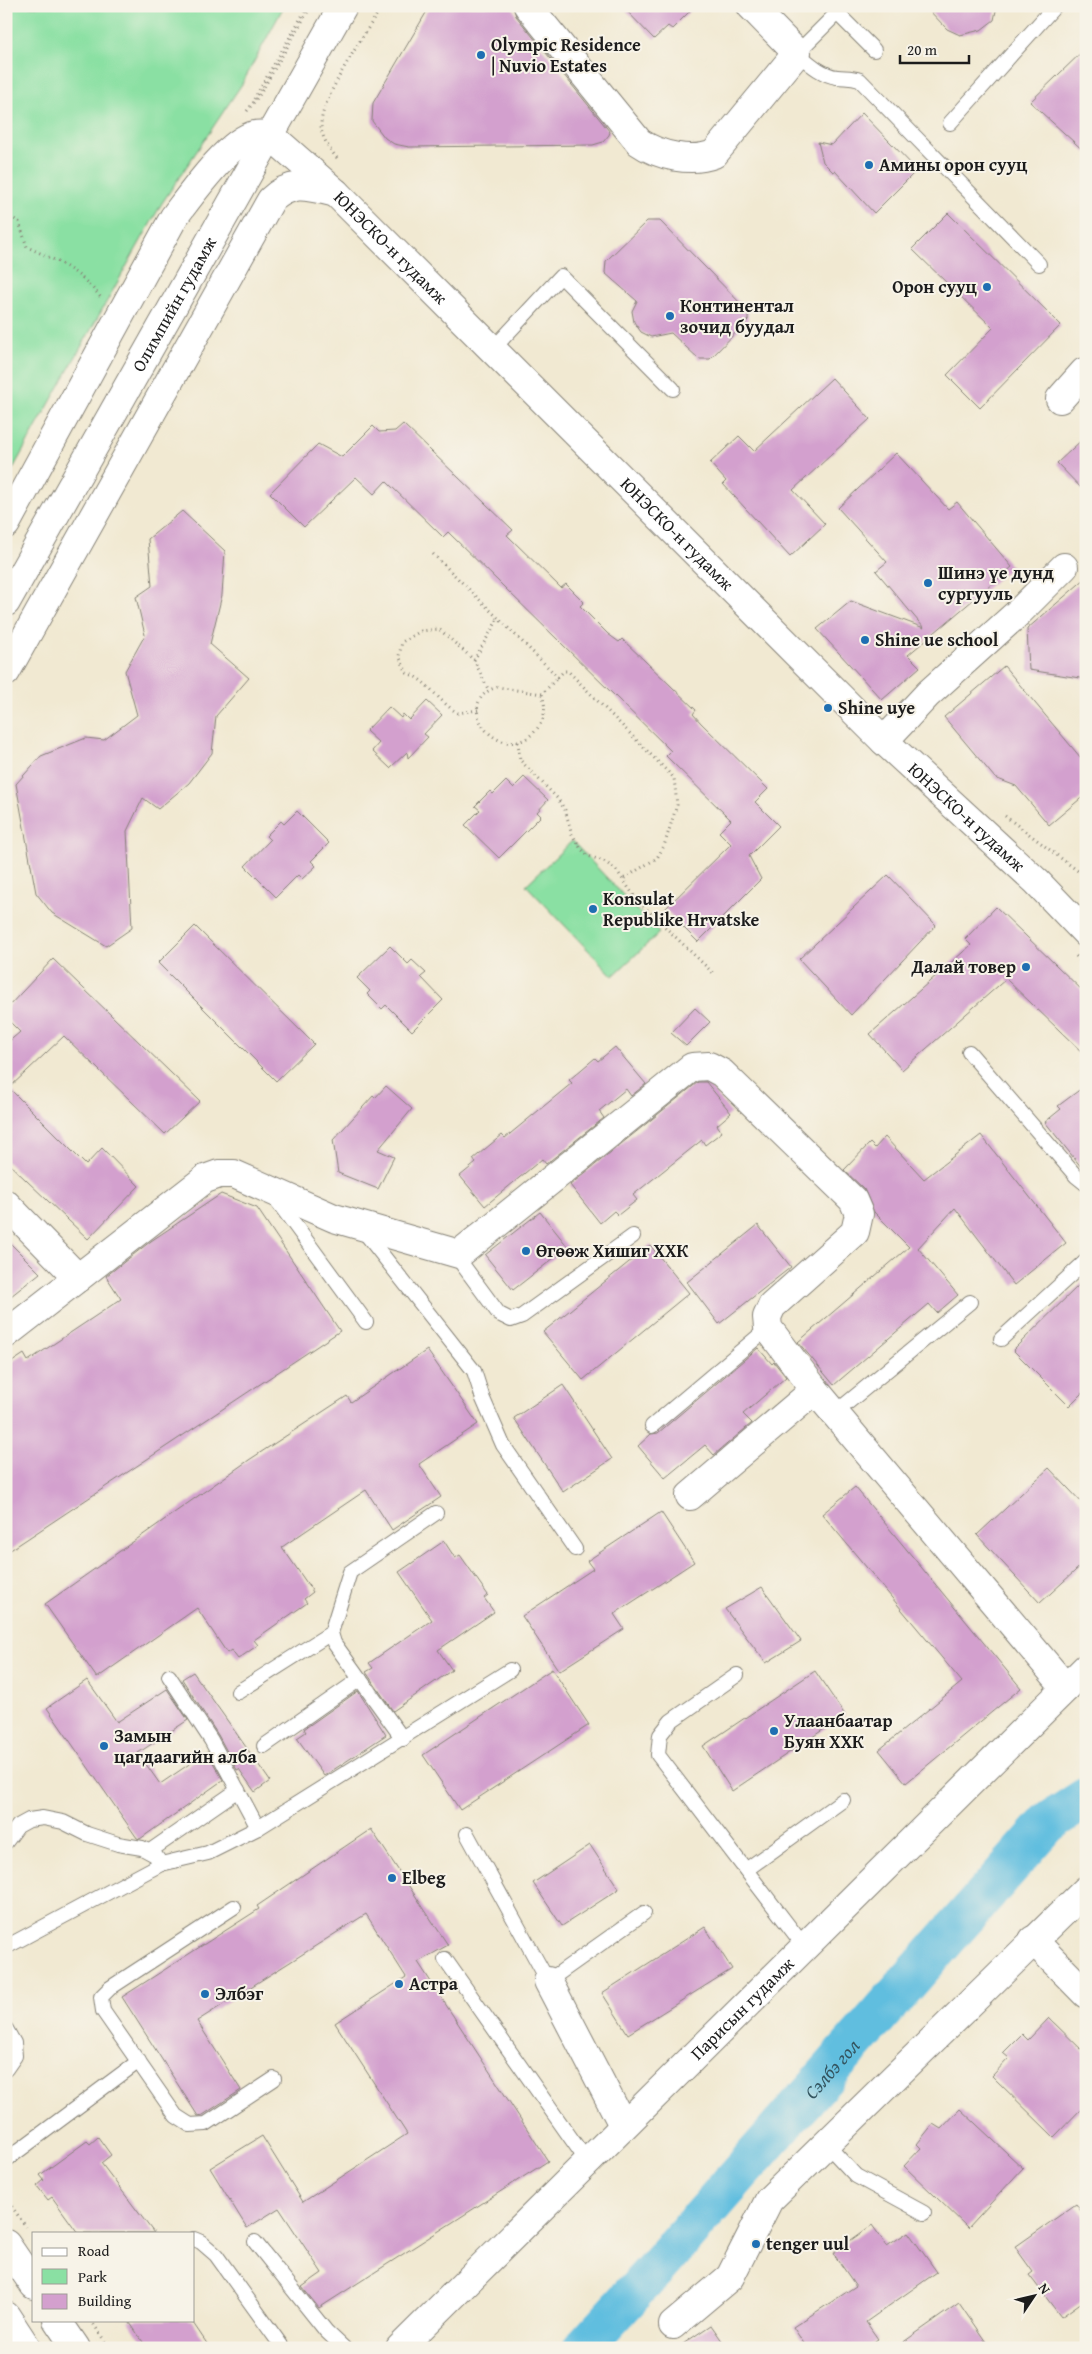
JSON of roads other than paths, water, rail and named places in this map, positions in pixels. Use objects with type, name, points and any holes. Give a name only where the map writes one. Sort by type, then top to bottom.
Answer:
[{"type":"street","name":"Олимпийн гудамж","points":[[6,602],[343,6]]},
{"type":"street","points":[[528,6],[639,142],[648,148],[685,158],[701,159],[714,154],[797,53],[751,6]]},
{"type":"street","points":[[6,524],[174,217],[204,177],[240,142],[254,135],[270,135]]},
{"type":"street","name":"ЮНЭСКО-н гудамж","points":[[270,135],[336,193],[884,741],[1037,882],[1079,943]]},
{"type":"street","points":[[6,672],[271,200],[282,189],[293,186],[303,186],[336,193]]},
{"type":"street","points":[[1060,399],[1084,372],[1086,374]]},
{"type":"street","points":[[884,741],[928,694],[1019,612],[1064,568]]},
{"type":"street","points":[[6,1334],[205,1179],[219,1174],[234,1174],[334,1218],[459,1254],[692,1067],[709,1066],[722,1073],[853,1200],[859,1214],[855,1232],[772,1306],[767,1316],[768,1328],[815,1390],[1066,1688]]},
{"type":"street","points":[[6,1204],[78,1278]]},
{"type":"street","points":[[690,1496],[815,1390]]},
{"type":"street","name":"Парисын гудамж","points":[[400,2348],[1086,1668]]},
{"type":"street","points":[[673,2326],[730,2277],[769,2200],[1086,1890]]},
{"type":"street","points":[[1034,1940],[1086,1994]]},
{"type":"street","points":[[548,1981],[623,2125]]},
{"type":"street","points":[[17,2237],[32,2279]]},
{"type":"street","points":[[6,2316],[28,2348]]},
{"type":"street","points":[[59,2322],[76,2348]]},
{"type":"lane","points":[[950,123],[1055,6]]},
{"type":"lane","points":[[874,50],[837,13],[797,53],[815,68],[836,77],[849,76],[860,80],[1039,264]]},
{"type":"lane","points":[[493,349],[561,276],[673,389]]},
{"type":"lane","points":[[969,1052],[1076,1176],[1086,1184]]},
{"type":"lane","points":[[271,1191],[366,1322]]},
{"type":"lane","points":[[360,1226],[474,1371],[503,1445],[575,1549]]},
{"type":"lane","points":[[454,1253],[500,1314],[511,1320],[522,1316],[633,1236]]},
{"type":"lane","points":[[1001,1339],[1086,1261]]},
{"type":"lane","points":[[835,1414],[970,1302]]},
{"type":"lane","points":[[652,1426],[768,1328]]},
{"type":"lane","points":[[403,1739],[334,1643],[331,1633],[350,1572],[436,1513]]},
{"type":"lane","points":[[238,1692],[331,1633]]},
{"type":"lane","points":[[6,1946],[161,1864],[185,1860],[208,1853],[258,1828],[403,1739],[510,1670]]},
{"type":"lane","points":[[737,1675],[671,1721],[660,1735],[658,1755],[804,1946]]},
{"type":"lane","points":[[169,1676],[211,1740],[258,1828]]},
{"type":"lane","points":[[264,1746],[360,1679]]},
{"type":"lane","points":[[150,1851],[238,1790]]},
{"type":"lane","points":[[746,1870],[843,1800]]},
{"type":"lane","points":[[6,1842],[18,1826],[30,1820],[43,1818],[63,1822],[87,1834],[118,1844],[150,1851],[161,1864]]},
{"type":"lane","points":[[467,1834],[548,1981],[644,1913]]},
{"type":"lane","points":[[234,1908],[110,1988],[101,1997],[103,2011],[176,2116],[185,2123],[195,2126],[206,2124],[274,2079]]},
{"type":"lane","points":[[445,1959],[587,2161]]},
{"type":"lane","points":[[6,2029],[14,2043],[15,2056],[6,2069]]},
{"type":"lane","points":[[6,2160],[138,2062]]},
{"type":"lane","points":[[826,2144],[856,2176],[924,2213]]},
{"type":"lane","points":[[195,2239],[201,2242],[216,2255],[283,2348]]},
{"type":"lane","points":[[255,2242],[326,2332],[344,2348]]},
{"type":"waterway","name":"Сэлбэ гол","points":[[583,2348],[658,2266],[1048,1823],[1086,1798]]},
{"type":"place","name":"Olympic Residence | Nuvio Estates","points":[[481,55]]},
{"type":"place","name":"Амины орон сууц","points":[[869,165]]},
{"type":"place","name":"Орон сууц","points":[[987,287]]},
{"type":"place","name":"Континентал зочид буудал","points":[[670,316]]},
{"type":"place","name":"Шинэ үе дунд сургууль","points":[[928,583]]},
{"type":"place","name":"Shine ue school","points":[[865,640]]},
{"type":"place","name":"Shine uye","points":[[828,708]]},
{"type":"place","name":"Konsulat Republike Hrvatske","points":[[593,909]]},
{"type":"place","name":"Далай товер","points":[[1026,967]]},
{"type":"place","name":"Өгөөж Хишиг ХХК","points":[[526,1251]]},
{"type":"place","name":"Улаанбаатар Буян ХХК","points":[[774,1731]]},
{"type":"place","name":"Замын цагдаагийн алба","points":[[104,1746]]},
{"type":"place","name":"Elbeg","points":[[392,1878]]},
{"type":"place","name":"Астра","points":[[399,1984]]},
{"type":"place","name":"Элбэг","points":[[205,1994]]},
{"type":"place","name":"tenger uul","points":[[756,2244]]}]
